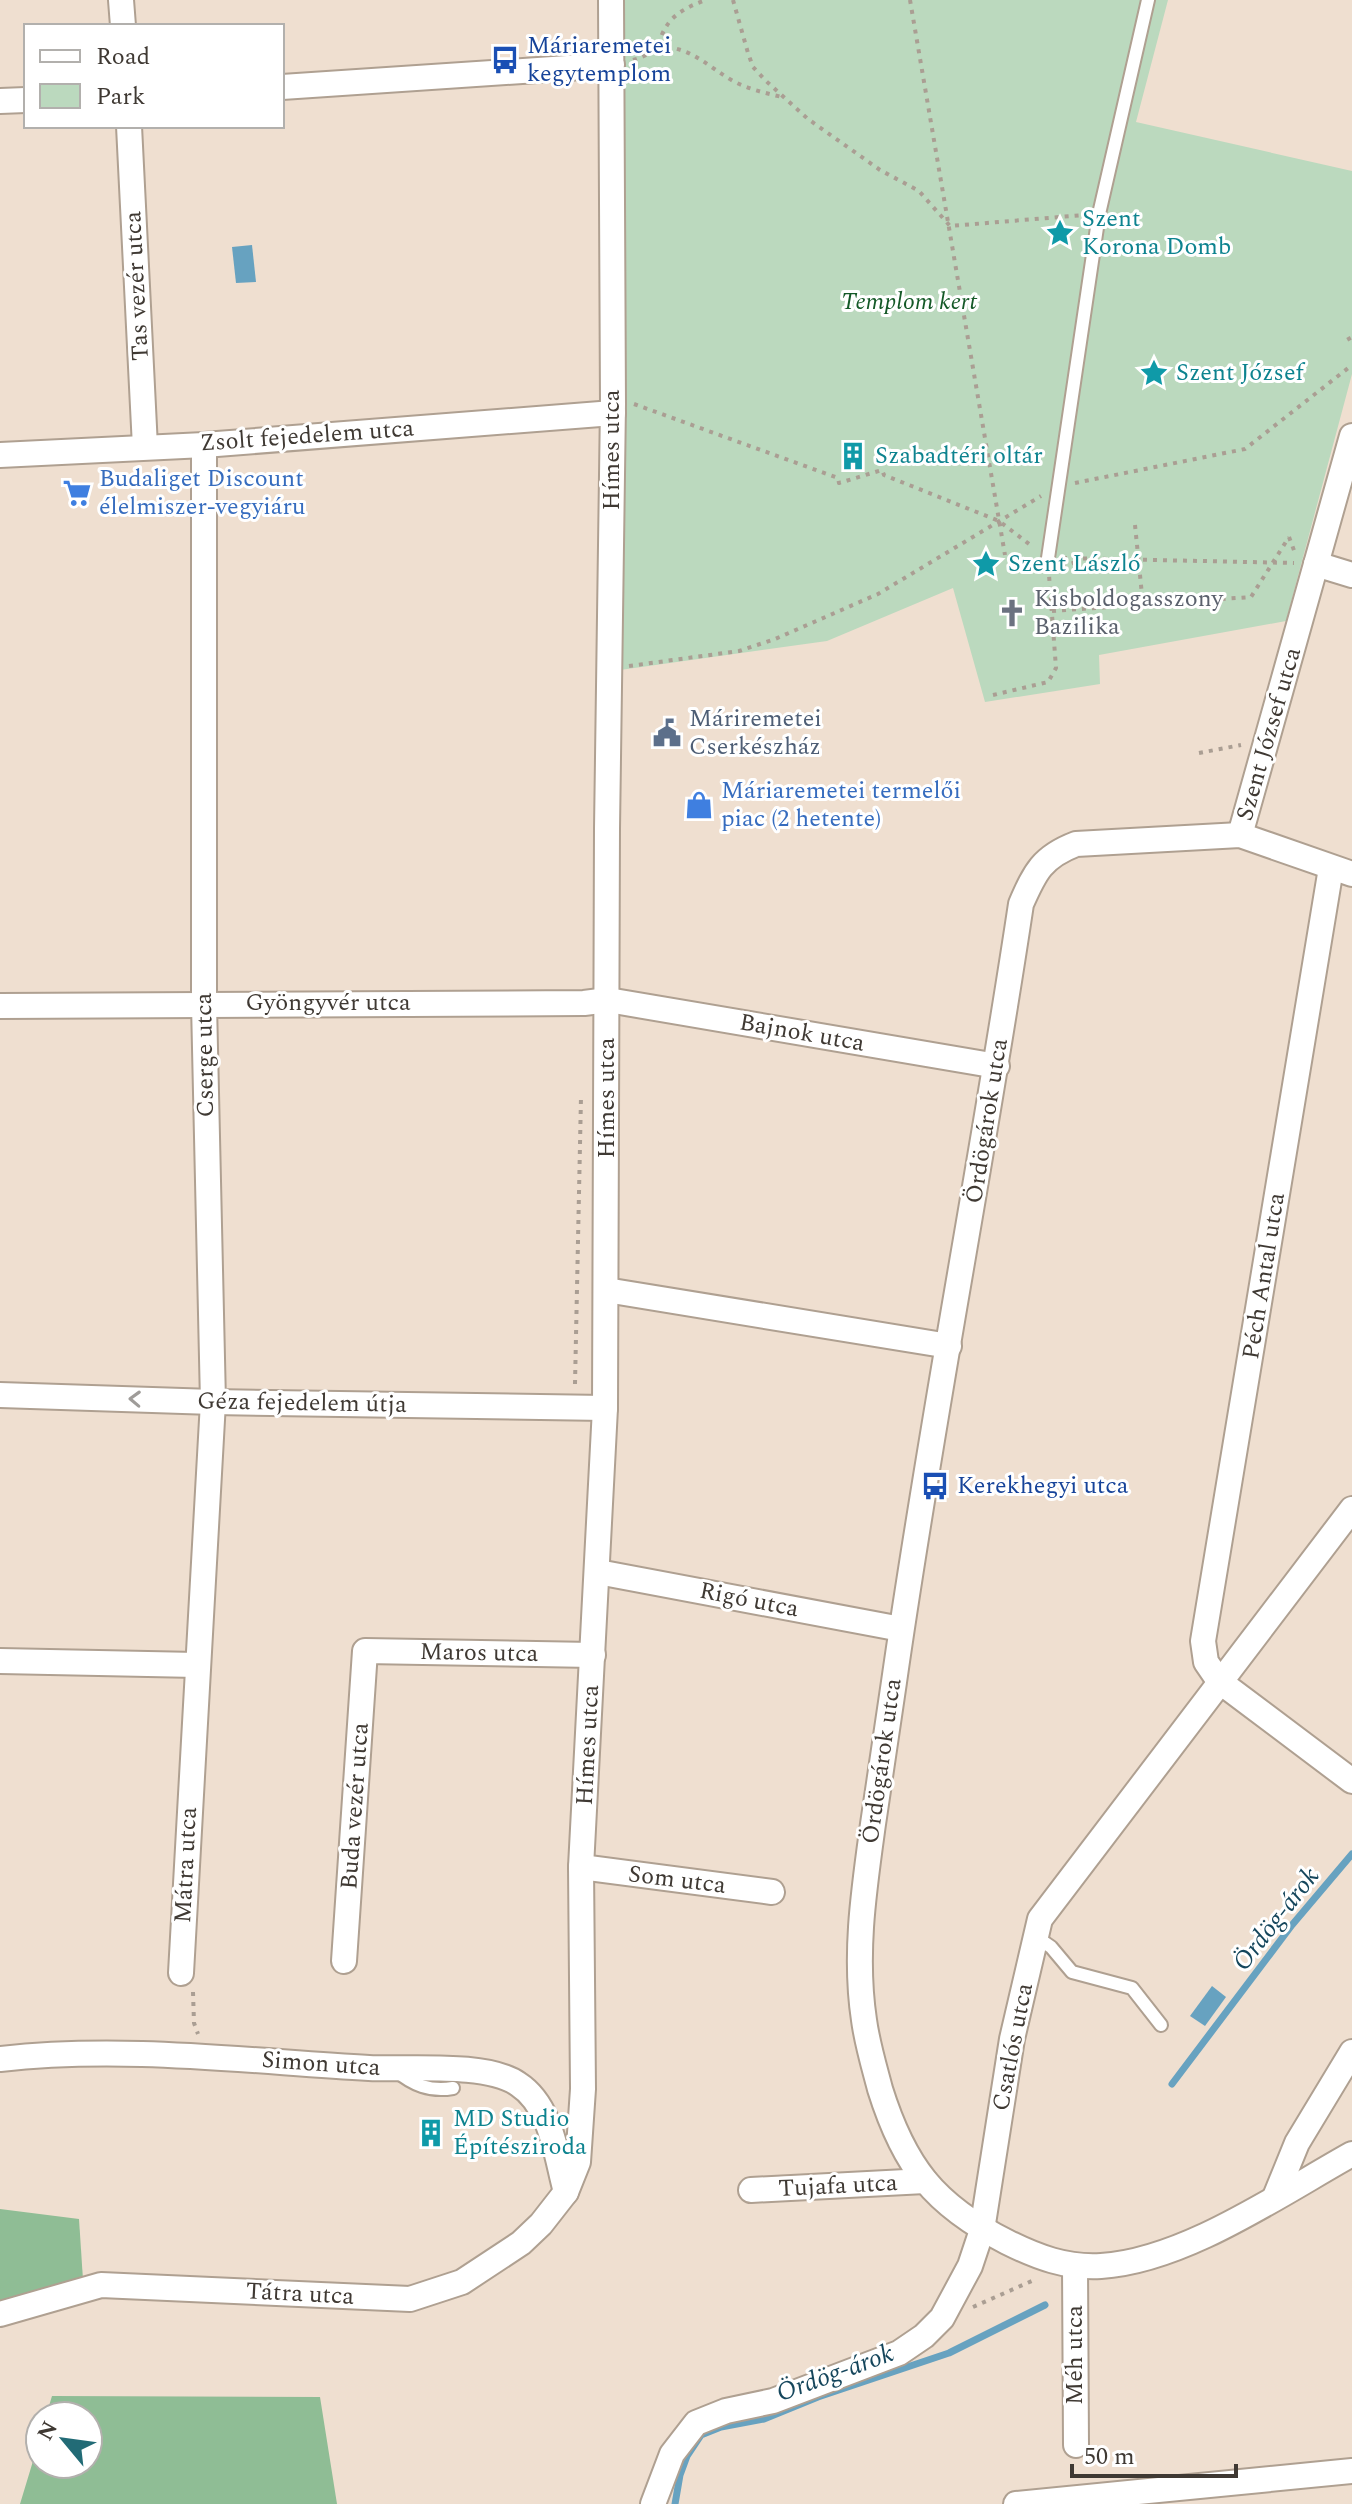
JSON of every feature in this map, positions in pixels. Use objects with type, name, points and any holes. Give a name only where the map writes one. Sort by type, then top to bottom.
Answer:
[{"type":"street","points":[[121,0],[123,24]]},
{"type":"street","name":"Hímes utca","points":[[566,2192],[578,2162],[583,2089],[581,1867],[605,1408],[610,669],[624,409],[611,0]]},
{"type":"street","points":[[284,87],[612,65]]},
{"type":"street","points":[[0,101],[24,100]]},
{"type":"street","name":"Tas vezér utca","points":[[129,128],[145,447]]},
{"type":"street","name":"Zsolt fejedelem utca","points":[[0,455],[204,445],[624,409]]},
{"type":"street","name":"Szent József utca","points":[[1042,863],[1058,851],[1076,844],[1240,835],[1352,436]]},
{"type":"street","name":"Cserge utca","points":[[197,1665],[213,1402],[204,1004],[204,445]]},
{"type":"street","points":[[1316,564],[1352,575]]},
{"type":"street","points":[[1240,835],[1342,871]]},
{"type":"street","name":"Ördögárok utca","points":[[1042,863],[1021,904],[997,1066],[901,1629],[862,1904],[860,1977],[868,2045],[889,2115],[907,2157],[925,2181],[951,2208],[982,2230],[1055,2263],[1075,2266],[1124,2263],[1171,2249],[1219,2229],[1352,2154]]},
{"type":"street","name":"Péch Antal utca","points":[[1219,1681],[1206,1662],[1203,1641],[1342,871]]},
{"type":"street","name":"Gyöngyvér utca","points":[[0,1006],[584,1003],[608,1000]]},
{"type":"street","name":"Bajnok utca","points":[[608,1000],[997,1066]]},
{"type":"street","points":[[606,1290],[949,1346]]},
{"type":"street","name":"Géza fejedelem útja","points":[[0,1395],[213,1402],[605,1408]]},
{"type":"street","name":"Csatlós utca","points":[[653,2504],[672,2454],[696,2423],[726,2411],[773,2401],[899,2353],[924,2336],[942,2318],[970,2266],[982,2230],[1012,2039],[1040,1919],[1352,1509]]},
{"type":"street","name":"Rigó utca","points":[[598,1572],[901,1629]]},
{"type":"street","name":"Maros utca","points":[[365,1651],[593,1655]]},
{"type":"street","name":"Buda vezér utca","points":[[344,1961],[365,1651]]},
{"type":"street","points":[[0,1661],[197,1665]]},
{"type":"street","name":"Mátra utca","points":[[181,1973],[197,1665]]},
{"type":"street","points":[[1219,1681],[1352,1781]]},
{"type":"street","name":"Som utca","points":[[581,1867],[772,1892]]},
{"type":"street","points":[[1275,2197],[1297,2143],[1352,2052]]},
{"type":"street","name":"Simon utca","points":[[0,2059],[36,2055],[207,2055],[464,2070],[496,2075],[518,2083],[536,2100],[547,2122],[566,2192]]},
{"type":"street","name":"Tujafa utca","points":[[751,2190],[925,2181]]},
{"type":"street","name":"Tátra utca","points":[[0,2314],[101,2285],[410,2299],[462,2282],[494,2263],[541,2224],[566,2192]]},
{"type":"street","name":"Méh utca","points":[[1075,2266],[1076,2445]]},
{"type":"street","points":[[1016,2504],[1352,2471]]},
{"type":"lane","points":[[1048,558],[1056,487],[1099,214],[1148,0]]},
{"type":"lane","points":[[1035,1936],[1051,1947],[1072,1972],[1132,1988],[1161,2025]]},
{"type":"lane","points":[[392,2068],[406,2080],[435,2091],[453,2088]]},
{"type":"path","points":[[657,47],[671,20],[691,5],[706,0]]},
{"type":"path","points":[[733,0],[753,67],[808,119],[880,170],[919,191],[950,226]]},
{"type":"path","points":[[910,0],[1005,555]]},
{"type":"path","points":[[612,65],[639,58],[657,47],[671,46],[686,51],[754,90],[784,97]]},
{"type":"path","points":[[950,226],[1099,214]]},
{"type":"path","points":[[1348,337],[1352,344]]},
{"type":"path","points":[[610,669],[739,651],[775,639],[912,576],[1056,487],[1245,449],[1352,365]]},
{"type":"path","points":[[624,409],[838,478],[839,483],[882,470],[884,475],[999,521],[1048,558],[1316,564]]},
{"type":"path","points":[[1135,525],[1143,605]]},
{"type":"path","points":[[1052,611],[1251,597],[1289,537]]},
{"type":"path","points":[[993,695],[1048,682],[1056,668],[1048,558]]},
{"type":"path","points":[[1199,753],[1267,742]]},
{"type":"path","points":[[575,1407],[575,1282],[581,1096]]},
{"type":"path","points":[[181,1973],[192,1977],[194,2023],[207,2055]]},
{"type":"path","points":[[942,2318],[962,2313],[1036,2279]]},
{"type":"green space","name":"Templom kert","points":[[621,0],[1168,0],[1136,122],[1352,171],[1352,374],[1286,621],[1099,655],[1100,684],[985,702],[953,588],[827,641],[620,670]]},
{"type":"green space","points":[[0,2209],[79,2219],[83,2280],[0,2312]]},
{"type":"green space","points":[[52,2396],[320,2397],[337,2504],[20,2504],[27,2480],[104,2480],[104,2400],[51,2400]]},
{"type":"water","points":[[252,245],[256,282],[236,283],[232,247]]},
{"type":"water","points":[[1212,1986],[1226,1997],[1205,2026],[1190,2016]]},
{"type":"waterway","name":"Ördög-árok","points":[[1172,2084],[1292,1925],[1352,1854]]},
{"type":"waterway","name":"Ördög-árok","points":[[675,2504],[687,2456],[701,2435],[721,2427],[764,2419],[818,2397],[949,2353],[1045,2305]]},
{"type":"place","name":"Máriaremetei kegytemplom","points":[[505,60]]},
{"type":"place","name":"Szent Korona Domb","points":[[1060,233]]},
{"type":"place","name":"Szent József","points":[[1154,373]]},
{"type":"place","name":"Szabadtéri oltár","points":[[853,456]]},
{"type":"place","name":"Budaliget Discount élelmiszer-vegyiáru","points":[[77,493]]},
{"type":"place","name":"Szent László","points":[[986,564]]},
{"type":"place","name":"Kisboldogasszony Bazilika","points":[[1012,613]]},
{"type":"place","name":"Máriremetei Cserkészház","points":[[667,733]]},
{"type":"place","name":"Máriaremetei termelői piac (2 hetente)","points":[[699,805]]},
{"type":"place","name":"Kerekhegyi utca","points":[[935,1486]]},
{"type":"place","name":"MD Studio Építésziroda","points":[[431,2133]]}]
